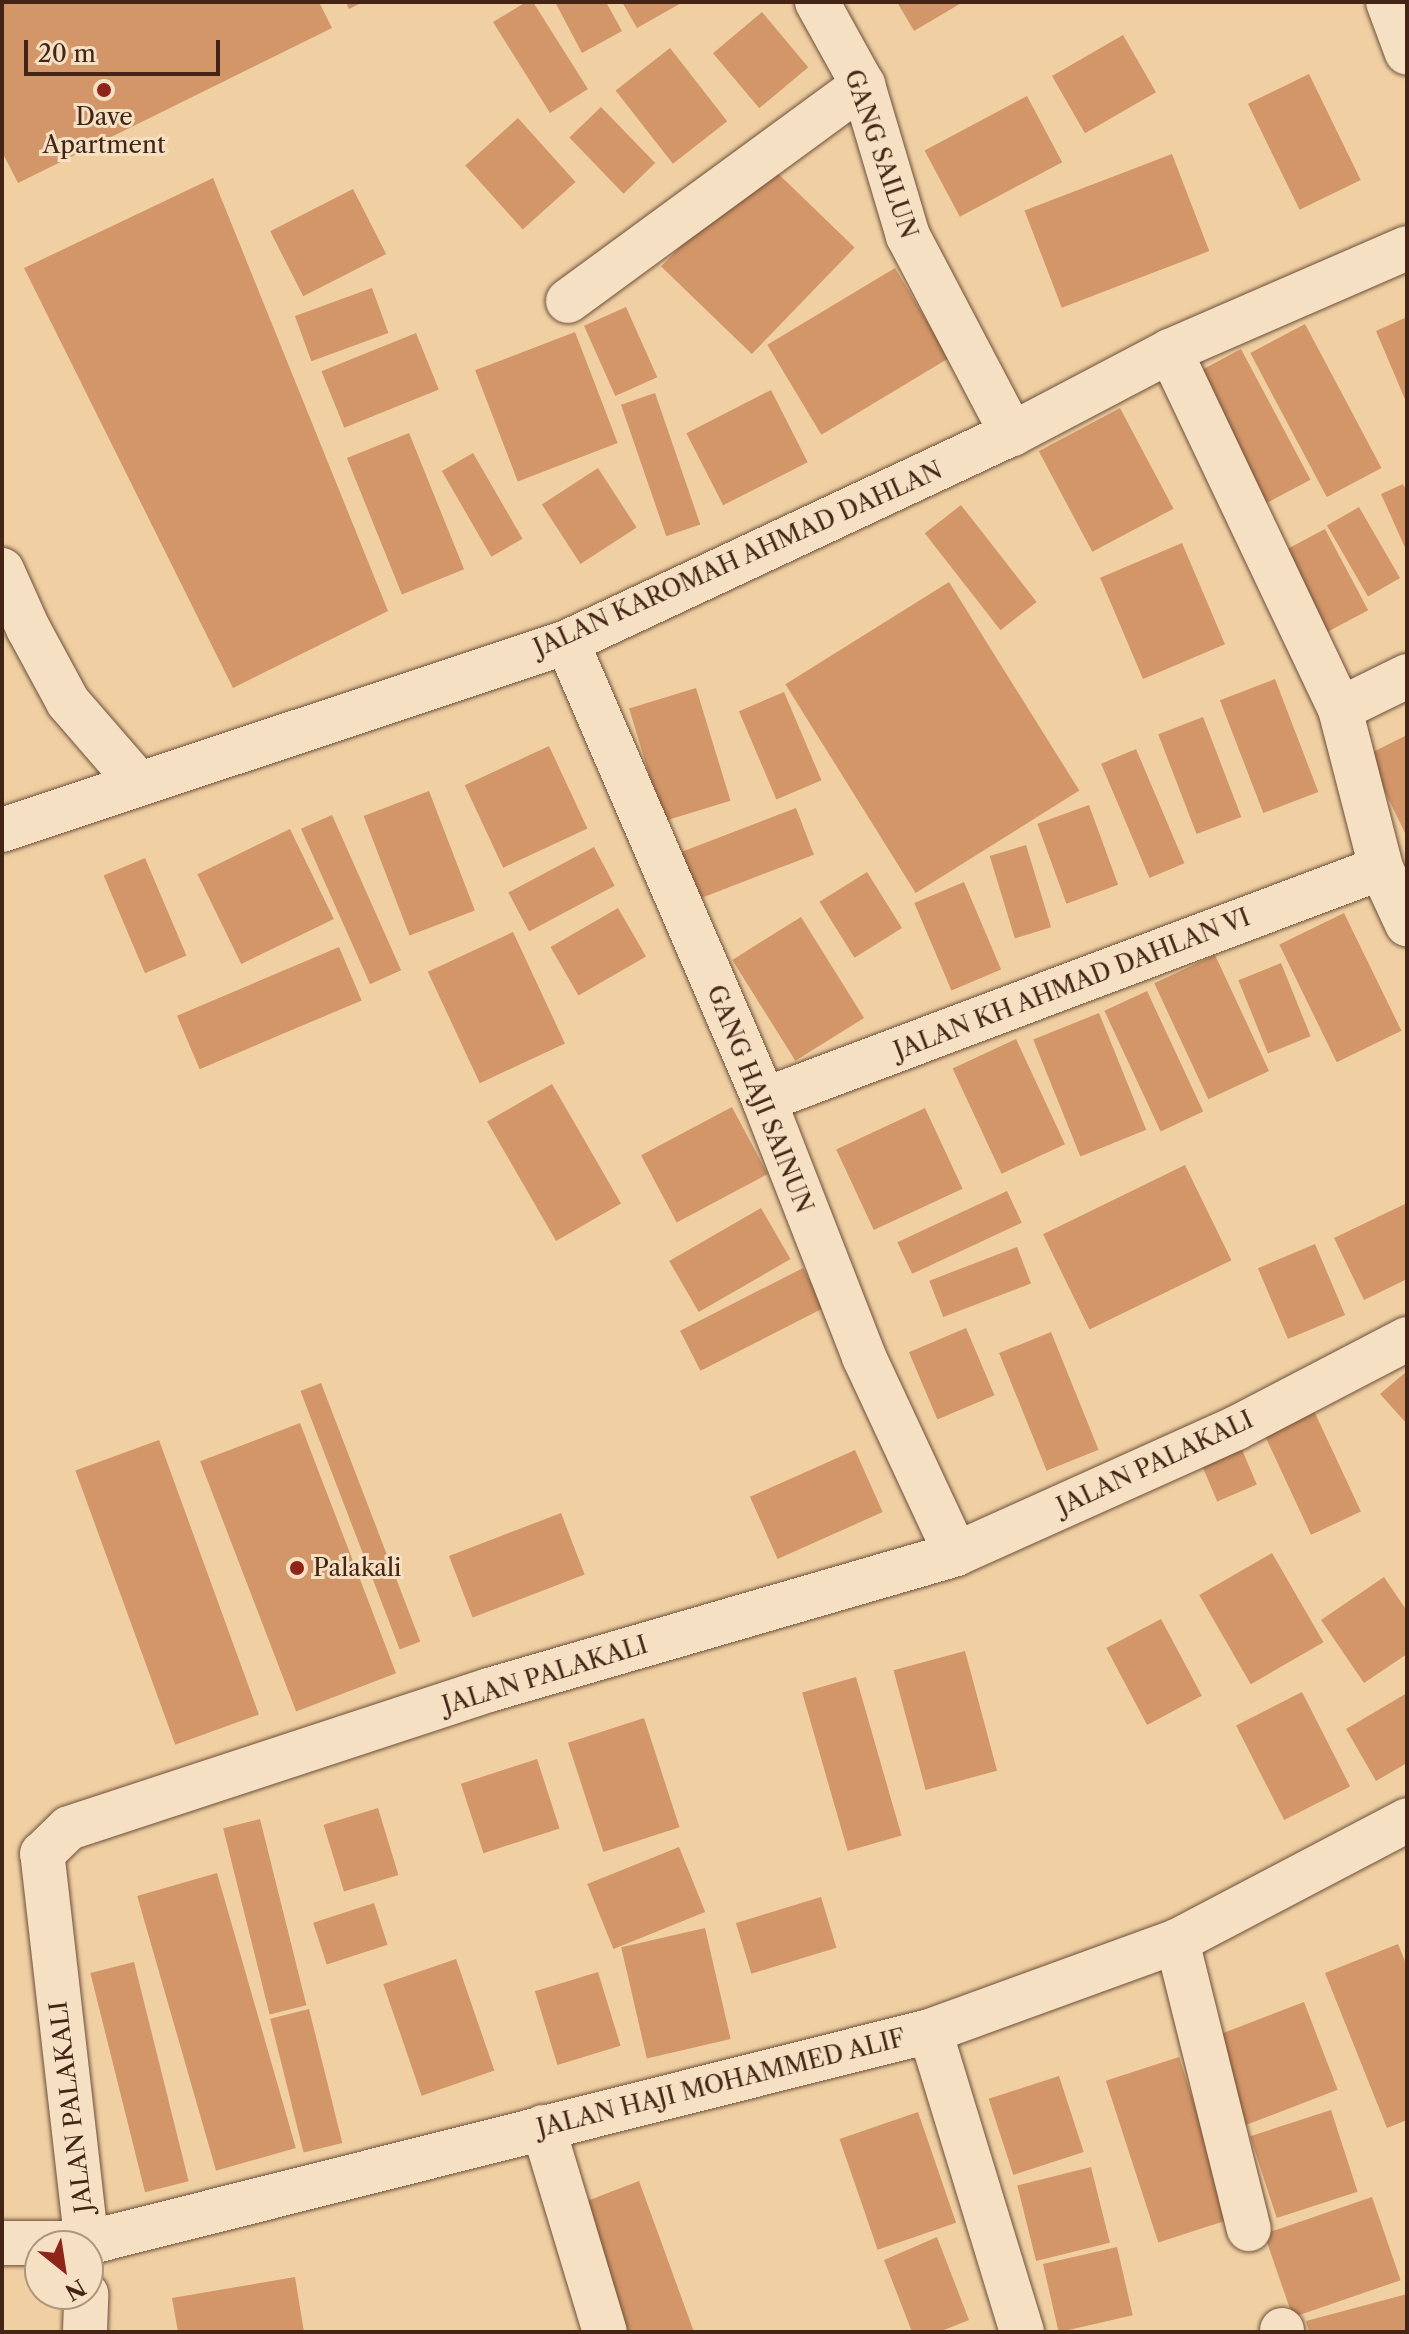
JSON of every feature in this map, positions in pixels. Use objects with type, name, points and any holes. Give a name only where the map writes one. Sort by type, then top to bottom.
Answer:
[{"type":"street","name":"GANG SAILUN","points":[[817,2],[863,85],[908,236],[1012,434]]},
{"type":"street","points":[[1388,2],[1407,53]]},
{"type":"street","points":[[568,301],[863,85]]},
{"type":"street","name":"JALAN KAROMAH AHMAD DAHLAN","points":[[2,830],[567,642],[1012,434],[1170,351],[1407,248]]},
{"type":"street","points":[[1170,351],[1340,709],[1381,868],[1407,924]]},
{"type":"street","points":[[2,570],[28,628],[68,702],[139,784]]},
{"type":"street","name":"GANG HAJI SAINUN","points":[[567,642],[764,1100],[864,1357],[956,1554]]},
{"type":"street","points":[[1340,709],[1407,676]]},
{"type":"street","name":"JALAN KH AHMAD DAHLAN VI","points":[[764,1100],[1381,868]]},
{"type":"street","name":"JALAN PALAKALI","points":[[85,2230],[42,1854],[69,1828],[489,1690],[956,1554],[1236,1428],[1407,1339]]},
{"type":"street","name":"JALAN HAJI MOHAMMED ALIF","points":[[104,2240],[930,2031],[1177,1941],[1407,1820]]},
{"type":"street","points":[[1177,1941],[1249,2229]]},
{"type":"street","points":[[930,2031],[1022,2332]]},
{"type":"street","points":[[543,2127],[605,2332]]},
{"type":"street","name":"JALAN HAJI MOHAMMED ALIF","points":[[2,2243],[24,2243]]},
{"type":"street","points":[[85,2332],[86,2310]]},
{"type":"building","name":"Dave Apartment","points":[[2,2],[319,2],[332,28],[18,183],[2,152]]},
{"type":"building","points":[[346,2],[363,2],[349,9]]},
{"type":"building","points":[[526,2],[533,2],[588,89],[550,113],[493,22]]},
{"type":"building","points":[[555,2],[606,2],[622,31],[582,53]]},
{"type":"building","points":[[622,2],[683,2],[637,28]]},
{"type":"building","points":[[897,2],[963,2],[914,31]]},
{"type":"building","points":[[762,12],[808,67],[759,108],[713,53]]},
{"type":"building","points":[[1123,35],[1156,92],[1085,133],[1052,76]]},
{"type":"building","points":[[670,48],[727,121],[673,164],[616,90]]},
{"type":"building","points":[[1309,74],[1361,180],[1300,210],[1248,104]]},
{"type":"building","points":[[1027,96],[1062,162],[960,217],[925,150]]},
{"type":"building","points":[[601,107],[655,163],[624,194],[569,138]]},
{"type":"building","points":[[518,118],[576,182],[523,229],[465,166]]},
{"type":"building","points":[[1172,154],[1209,251],[1062,308],[1024,211]]},
{"type":"building","points":[[764,160],[855,248],[752,354],[661,266]]},
{"type":"building","points":[[213,178],[388,611],[233,688],[24,268]]},
{"type":"building","points":[[353,189],[386,254],[303,296],[270,231]]},
{"type":"building","points":[[895,268],[949,358],[821,435],[767,345]]},
{"type":"building","points":[[372,288],[388,333],[311,361],[295,316]]},
{"type":"building","points":[[626,307],[657,377],[615,396],[584,326]]},
{"type":"building","points":[[1407,317],[1407,404],[1376,331]]},
{"type":"building","points":[[1305,324],[1382,468],[1327,497],[1250,353]]},
{"type":"building","points":[[575,332],[618,443],[518,481],[475,370]]},
{"type":"building","points":[[416,333],[439,390],[344,428],[321,371]]},
{"type":"building","points":[[1241,349],[1310,480],[1260,506],[1191,376]]},
{"type":"building","points":[[771,390],[808,462],[723,505],[686,433]]},
{"type":"building","points":[[655,393],[700,524],[666,536],[621,405]]},
{"type":"building","points":[[1120,408],[1174,509],[1092,552],[1039,451]]},
{"type":"building","points":[[409,433],[464,569],[402,594],[347,458]]},
{"type":"building","points":[[473,453],[522,539],[491,557],[442,471]]},
{"type":"building","points":[[598,468],[637,528],[580,564],[542,504]]},
{"type":"building","points":[[1403,484],[1407,492],[1407,552],[1381,494]]},
{"type":"building","points":[[961,505],[1037,602],[1000,630],[925,533]]},
{"type":"building","points":[[1359,507],[1400,578],[1368,597],[1327,526]]},
{"type":"building","points":[[1325,529],[1368,610],[1319,637],[1276,555]]},
{"type":"building","points":[[1182,543],[1225,644],[1143,679],[1100,578]]},
{"type":"building","points":[[949,582],[1079,791],[916,893],[785,684]]},
{"type":"building","points":[[1275,679],[1318,792],[1263,813],[1220,700]]},
{"type":"building","points":[[696,688],[730,801],[664,821],[629,708]]},
{"type":"building","points":[[784,692],[822,780],[776,800],[739,711]]},
{"type":"building","points":[[1203,717],[1241,817],[1197,834],[1158,734]]},
{"type":"building","points":[[1407,735],[1407,837],[1367,755]]},
{"type":"building","points":[[549,746],[587,828],[503,868],[465,785]]},
{"type":"building","points":[[1136,749],[1184,863],[1149,878],[1101,764]]},
{"type":"building","points":[[429,791],[475,910],[410,936],[364,816]]},
{"type":"building","points":[[1089,805],[1118,885],[1066,904],[1037,824]]},
{"type":"building","points":[[796,808],[814,855],[695,900],[677,854]]},
{"type":"building","points":[[332,815],[401,970],[370,984],[301,829]]},
{"type":"building","points":[[290,829],[334,919],[241,964],[197,874]]},
{"type":"building","points":[[1026,845],[1051,927],[1015,938],[990,856]]},
{"type":"building","points":[[594,847],[615,886],[529,931],[508,893]]},
{"type":"building","points":[[145,858],[186,956],[145,973],[104,876]]},
{"type":"building","points":[[867,872],[902,928],[854,958],[820,902]]},
{"type":"building","points":[[964,882],[1001,969],[951,991],[914,903]]},
{"type":"building","points":[[618,908],[646,956],[578,995],[550,947]]},
{"type":"building","points":[[1344,913],[1401,1031],[1337,1062],[1279,945]]},
{"type":"building","points":[[801,917],[864,1018],[795,1061],[732,960]]},
{"type":"building","points":[[513,932],[565,1043],[480,1083],[428,972]]},
{"type":"building","points":[[339,947],[362,1000],[200,1069],[177,1016]]},
{"type":"building","points":[[1215,955],[1269,1071],[1208,1099],[1154,983]]},
{"type":"building","points":[[1281,963],[1311,1036],[1268,1053],[1238,980]]},
{"type":"building","points":[[1147,991],[1203,1112],[1161,1131],[1104,1011]]},
{"type":"building","points":[[1099,1013],[1146,1130],[1080,1156],[1033,1040]]},
{"type":"building","points":[[1016,1039],[1065,1144],[1002,1174],[953,1069]]},
{"type":"building","points":[[552,1084],[621,1204],[556,1241],[487,1122]]},
{"type":"building","points":[[732,1107],[768,1174],[677,1222],[641,1155]]},
{"type":"building","points":[[925,1108],[963,1189],[874,1230],[836,1149]]},
{"type":"building","points":[[1185,1165],[1231,1260],[1089,1330],[1043,1234]]},
{"type":"building","points":[[1007,1191],[1022,1223],[912,1274],[897,1242]]},
{"type":"building","points":[[1407,1203],[1407,1279],[1364,1300],[1334,1238]]},
{"type":"building","points":[[761,1208],[791,1259],[699,1312],[669,1261]]},
{"type":"building","points":[[1315,1244],[1345,1315],[1288,1339],[1258,1268]]},
{"type":"building","points":[[1017,1247],[1031,1283],[943,1317],[929,1281]]},
{"type":"building","points":[[803,1268],[823,1308],[700,1371],[680,1331]]},
{"type":"building","points":[[966,1328],[995,1395],[937,1419],[909,1352]]},
{"type":"building","points":[[1051,1332],[1099,1450],[1047,1471],[999,1353]]},
{"type":"building","points":[[1407,1371],[1407,1424],[1380,1394]]},
{"type":"building","points":[[321,1383],[420,1642],[400,1649],[300,1391]]},
{"type":"building","points":[[1314,1411],[1361,1512],[1311,1535],[1264,1434]]},
{"type":"building","name":"Palakali","points":[[300,1423],[396,1673],[296,1712],[200,1461]]},
{"type":"building","points":[[159,1440],[259,1714],[175,1745],[75,1470]]},
{"type":"building","points":[[1240,1445],[1257,1485],[1217,1501],[1200,1462]]},
{"type":"building","points":[[855,1450],[883,1512],[778,1559],[750,1497]]},
{"type":"building","points":[[561,1513],[585,1575],[473,1618],[449,1556]]},
{"type":"building","points":[[1272,1553],[1324,1642],[1251,1684],[1199,1595]]},
{"type":"building","points":[[1384,1577],[1407,1611],[1407,1654],[1364,1683],[1321,1620]]},
{"type":"building","points":[[1161,1619],[1202,1696],[1147,1725],[1106,1648]]},
{"type":"building","points":[[965,1651],[997,1771],[926,1790],[894,1670]]},
{"type":"building","points":[[856,1677],[901,1836],[848,1851],[802,1692]]},
{"type":"building","points":[[1302,1692],[1350,1786],[1284,1820],[1236,1726]]},
{"type":"building","points":[[1407,1693],[1407,1763],[1376,1781],[1346,1729]]},
{"type":"building","points":[[644,1718],[680,1827],[603,1852],[568,1743]]},
{"type":"building","points":[[537,1759],[560,1828],[483,1853],[461,1784]]},
{"type":"building","points":[[378,1808],[398,1875],[344,1892],[323,1825]]},
{"type":"building","points":[[260,1819],[306,2005],[270,2014],[223,1828]]},
{"type":"building","points":[[679,1847],[705,1912],[613,1949],[587,1884]]},
{"type":"building","points":[[217,1873],[296,2148],[216,2171],[137,1896]]},
{"type":"building","points":[[821,1897],[836,1948],[751,1974],[736,1923]]},
{"type":"building","points":[[374,1903],[388,1945],[327,1965],[313,1923]]},
{"type":"building","points":[[705,1928],[731,2039],[647,2058],[621,1947]]},
{"type":"building","points":[[1398,1944],[1407,1966],[1407,2120],[1387,2128],[1325,1973]]},
{"type":"building","points":[[456,1959],[494,2071],[422,2096],[383,1984]]},
{"type":"building","points":[[134,1962],[189,2181],[145,2192],[90,1973]]},
{"type":"building","points":[[598,1972],[621,2046],[557,2065],[535,1991]]},
{"type":"building","points":[[1304,2002],[1338,2090],[1241,2127],[1207,2039]]},
{"type":"building","points":[[309,2009],[342,2143],[304,2153],[270,2019]]},
{"type":"building","points":[[1179,2057],[1232,2219],[1158,2242],[1106,2081]]},
{"type":"building","points":[[1059,2076],[1084,2152],[1013,2175],[989,2099]]},
{"type":"building","points":[[1331,2110],[1358,2192],[1277,2218],[1250,2136]]},
{"type":"building","points":[[918,2112],[956,2223],[878,2250],[840,2139]]},
{"type":"building","points":[[1091,2167],[1110,2243],[1036,2261],[1017,2185]]},
{"type":"building","points":[[639,2181],[694,2332],[620,2332],[574,2206]]},
{"type":"building","points":[[1372,2197],[1401,2280],[1293,2317],[1264,2234]]},
{"type":"building","points":[[937,2237],[969,2320],[939,2332],[912,2332],[884,2260]]},
{"type":"building","points":[[1117,2247],[1133,2315],[1059,2332],[1043,2264]]},
{"type":"building","points":[[295,2277],[304,2332],[178,2332],[172,2298]]},
{"type":"building","points":[[1407,2294],[1407,2332],[1309,2332],[1306,2321]]},
{"type":"place","name":"Dave Apartment","points":[[104,90]]},
{"type":"place","name":"Palakali","points":[[297,1568]]}]
